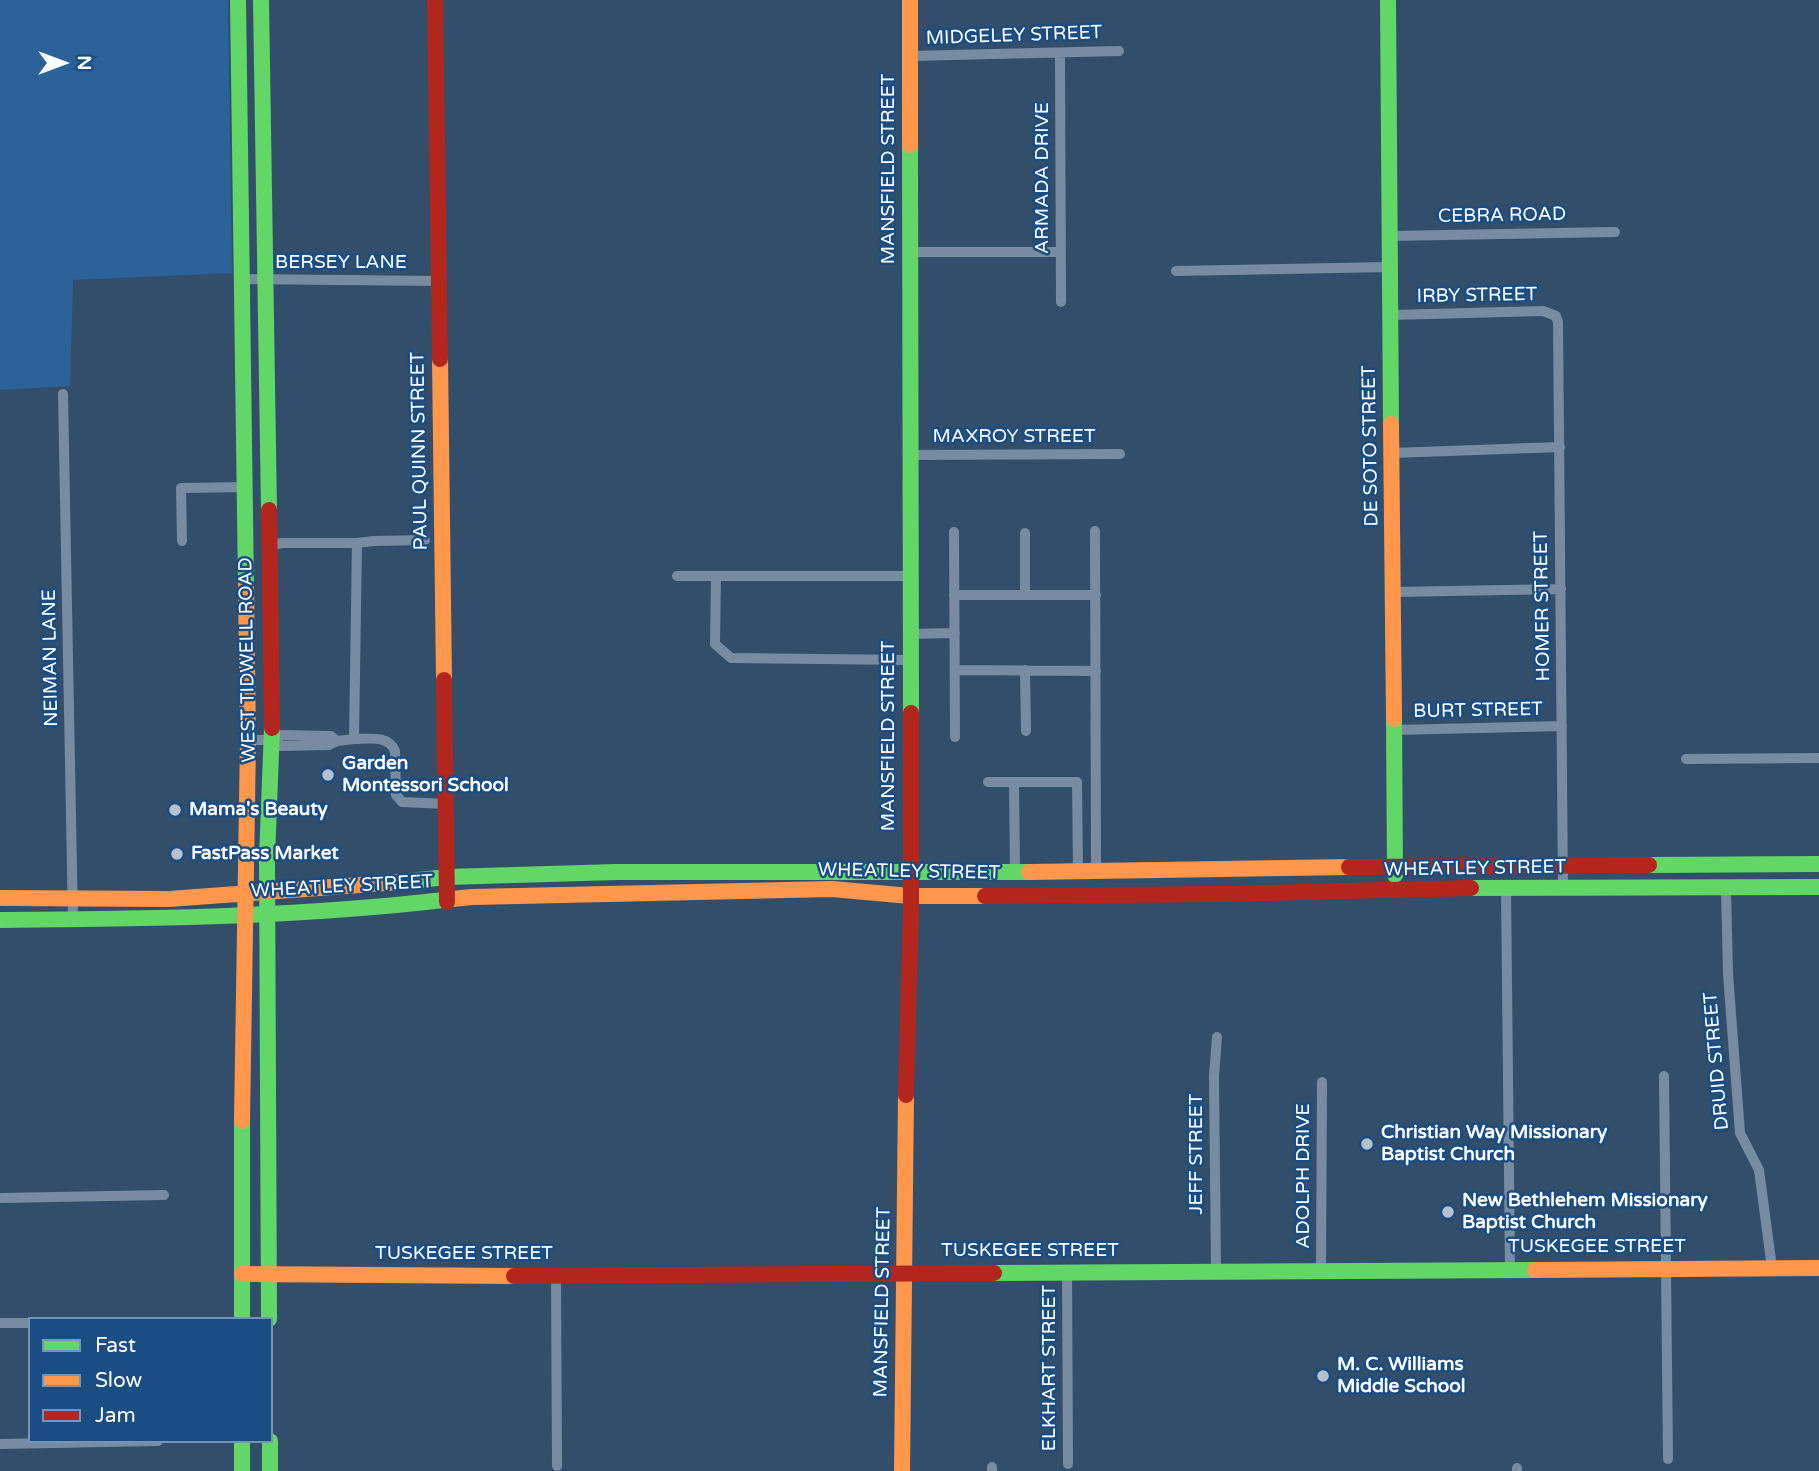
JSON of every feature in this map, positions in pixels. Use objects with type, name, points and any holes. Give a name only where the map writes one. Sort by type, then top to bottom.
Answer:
[{"type":"main road","name":"WEST TIDWELL ROAD","points":[[238,0],[248,740],[242,1097],[242,1317]]},
{"type":"main road","name":"WEST TIDWELL ROAD","points":[[261,0],[266,428],[275,545],[275,740],[268,891],[269,1317]]},
{"type":"main road","name":"PAUL QUINN STREET","points":[[435,0],[447,902]]},
{"type":"main road","name":"MANSFIELD STREET","points":[[902,1471],[911,873],[910,0]]},
{"type":"main road","name":"DE SOTO STREET","points":[[1388,0],[1396,891]]},
{"type":"main road","points":[[241,134],[262,138]]},
{"type":"main road","points":[[245,430],[266,428]]},
{"type":"main road","points":[[1695,888],[1696,863]]},
{"type":"main road","name":"WHEATLEY STREET","points":[[0,898],[169,899],[369,886],[447,877],[602,872],[1078,872],[1696,863],[1819,864]]},
{"type":"main road","points":[[1235,868],[1235,894]]},
{"type":"main road","points":[[756,871],[757,893]]},
{"type":"main road","points":[[602,872],[603,894]]},
{"type":"main road","points":[[1078,872],[1078,894]]},
{"type":"main road","name":"WHEATLEY STREET","points":[[0,920],[171,919],[370,909],[472,897],[603,894],[832,890],[910,895],[1235,894],[1506,887],[1819,887]]},
{"type":"main road","points":[[242,1097],[268,1095]]},
{"type":"main road","name":"TUSKEGEE STREET","points":[[242,1275],[556,1276],[1819,1268]]},
{"type":"main road","points":[[242,1471],[243,1443]]},
{"type":"main road","points":[[270,1443],[270,1471]]},
{"type":"street","name":"MIDGELEY STREET","points":[[910,56],[1119,51]]},
{"type":"street","name":"ARMADA DRIVE","points":[[1060,53],[1061,302]]},
{"type":"street","name":"CEBRA ROAD","points":[[1390,236],[1615,232]]},
{"type":"street","points":[[910,252],[1060,251]]},
{"type":"street","points":[[1176,271],[1390,267]]},
{"type":"street","name":"BERSEY LANE","points":[[243,279],[438,281]]},
{"type":"street","name":"IRBY STREET","points":[[1391,315],[1543,311],[1556,316],[1559,323]]},
{"type":"street","name":"HOMER STREET","points":[[1559,323],[1563,888]]},
{"type":"street","name":"NEIMAN LANE","points":[[63,394],[73,921]]},
{"type":"street","points":[[1392,453],[1560,447]]},
{"type":"street","name":"MAXROY STREET","points":[[910,455],[1119,454]]},
{"type":"street","points":[[182,541],[181,488],[246,487]]},
{"type":"street","points":[[1095,531],[1096,871]]},
{"type":"street","points":[[954,532],[955,737]]},
{"type":"street","points":[[1025,533],[1026,595]]},
{"type":"street","points":[[275,545],[425,540]]},
{"type":"street","points":[[354,739],[357,544]]},
{"type":"street","points":[[677,576],[909,576]]},
{"type":"street","points":[[716,576],[715,644],[731,657],[909,660]]},
{"type":"street","points":[[1394,592],[1561,589]]},
{"type":"street","points":[[954,595],[1096,595]]},
{"type":"street","points":[[909,634],[955,633]]},
{"type":"street","points":[[955,670],[1096,671]]},
{"type":"street","points":[[1025,670],[1026,731]]},
{"type":"street","name":"BURT STREET","points":[[1394,730],[1562,726]]},
{"type":"street","points":[[248,740],[275,740],[280,746],[330,745],[337,741],[354,739],[383,739],[393,745],[395,751],[396,794],[402,802],[446,804]]},
{"type":"street","points":[[1686,758],[1819,758]]},
{"type":"street","points":[[988,782],[1077,782],[1078,872]]},
{"type":"street","points":[[1014,782],[1015,872]]},
{"type":"street","points":[[1506,887],[1510,1269]]},
{"type":"street","name":"DRUID STREET","points":[[1726,888],[1728,974],[1740,1133],[1759,1170],[1772,1268]]},
{"type":"street","name":"JEFF STREET","points":[[1216,1270],[1214,1076],[1217,1037]]},
{"type":"street","points":[[1664,1076],[1668,1459]]},
{"type":"street","name":"ADOLPH DRIVE","points":[[1321,1270],[1322,1082]]},
{"type":"street","points":[[0,1198],[163,1195]]},
{"type":"street","name":"ELKHART STREET","points":[[1067,1272],[1068,1464]]},
{"type":"street","points":[[556,1276],[557,1466]]},
{"type":"street","points":[[0,1323],[28,1323]]},
{"type":"street","points":[[0,1444],[53,1443]]},
{"type":"shaded area","points":[[0,0],[228,0],[232,273],[73,280],[70,386],[0,390]]},
{"type":"traffic: fast","points":[[238,0],[246,586]]},
{"type":"traffic: fast","points":[[261,0],[269,510]]},
{"type":"traffic: fast","points":[[1388,0],[1391,424]]},
{"type":"traffic: fast","points":[[910,145],[911,713]]},
{"type":"traffic: fast","points":[[1394,719],[1395,875]]},
{"type":"traffic: fast","points":[[269,1317],[267,858],[272,728]]},
{"type":"traffic: fast","points":[[1649,865],[1819,864]]},
{"type":"traffic: fast","points":[[400,882],[447,877],[616,872],[1029,872]]},
{"type":"traffic: fast","points":[[1471,888],[1819,887]]},
{"type":"traffic: fast","points":[[0,920],[170,918],[283,913],[452,899]]},
{"type":"traffic: fast","points":[[242,1121],[242,1317]]},
{"type":"traffic: fast","points":[[994,1273],[1535,1270]]},
{"type":"traffic: fast","points":[[242,1443],[242,1471]]},
{"type":"traffic: fast","points":[[270,1443],[270,1471]]},
{"type":"traffic: slow","points":[[910,0],[910,145]]},
{"type":"traffic: slow","points":[[440,359],[444,680]]},
{"type":"traffic: slow","points":[[1391,424],[1394,719]]},
{"type":"traffic: slow","points":[[242,1121],[248,740],[246,586]]},
{"type":"traffic: slow","points":[[1029,872],[1349,867]]},
{"type":"traffic: slow","points":[[0,898],[169,899],[400,882]]},
{"type":"traffic: slow","points":[[452,899],[832,889],[910,896],[985,896]]},
{"type":"traffic: slow","points":[[902,1471],[906,1095]]},
{"type":"traffic: slow","points":[[1535,1270],[1819,1268]]},
{"type":"traffic: slow","points":[[242,1274],[514,1276]]},
{"type":"traffic: jam","points":[[435,0],[440,359]]},
{"type":"traffic: jam","points":[[269,510],[272,728]]},
{"type":"traffic: jam","points":[[444,680],[447,902]]},
{"type":"traffic: jam","points":[[906,1095],[911,907],[911,713]]},
{"type":"traffic: jam","points":[[1349,867],[1649,865]]},
{"type":"traffic: jam","points":[[985,896],[1471,888]]},
{"type":"traffic: jam","points":[[514,1276],[994,1273]]},
{"type":"place","name":"Garden Montessori School","points":[[328,775]]},
{"type":"place","name":"Mama's Beauty","points":[[175,810]]},
{"type":"place","name":"FastPass Market","points":[[177,854]]},
{"type":"place","name":"Christian Way Missionary Baptist Church","points":[[1367,1144]]},
{"type":"place","name":"New Bethlehem Missionary Baptist Church","points":[[1448,1212]]},
{"type":"place","name":"M. C. Williams Middle School","points":[[1323,1376]]}]
